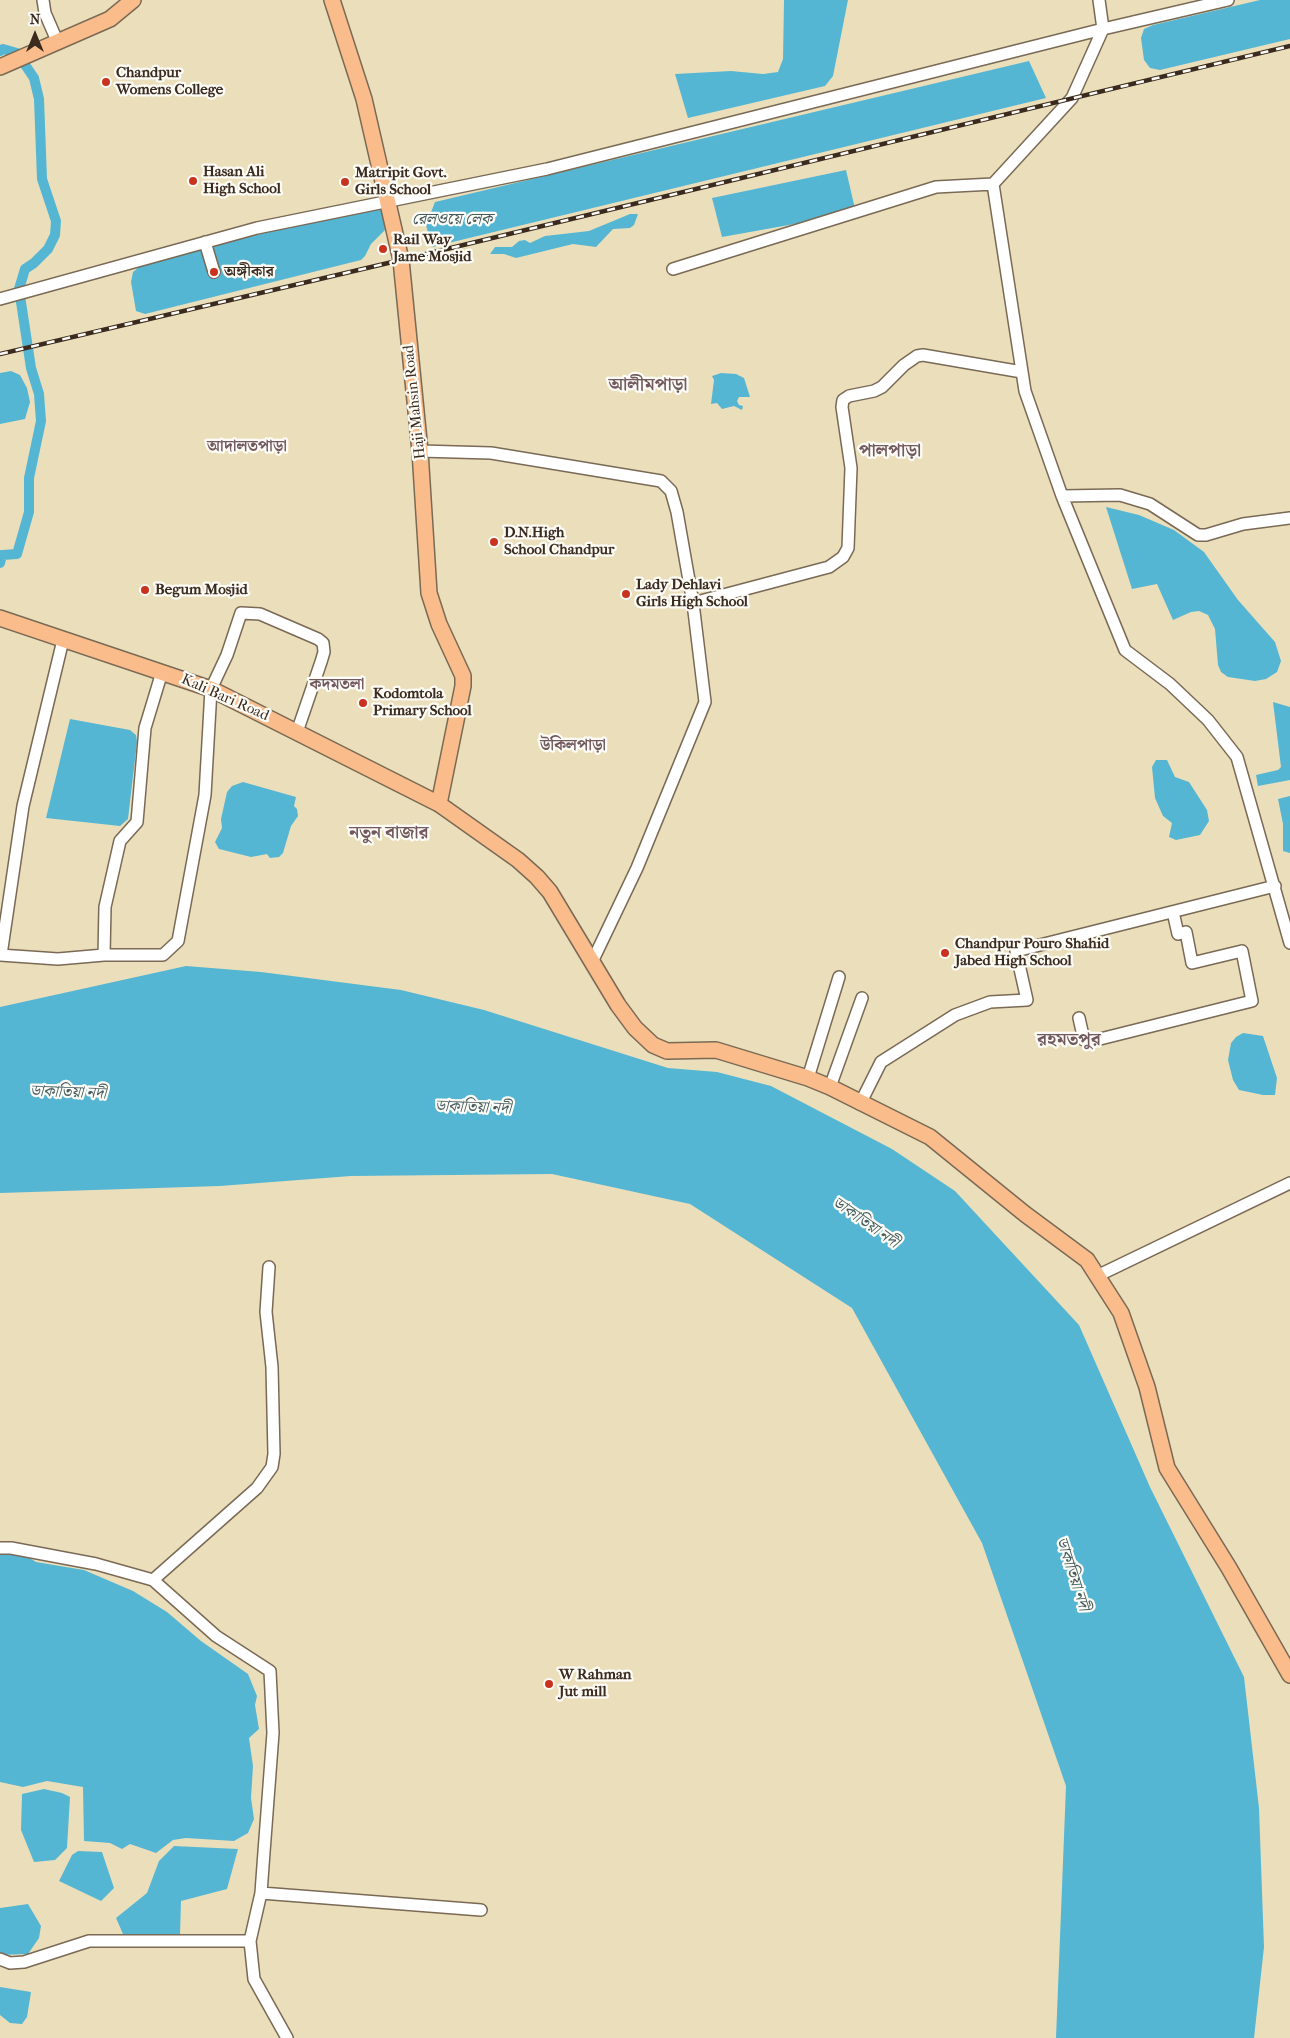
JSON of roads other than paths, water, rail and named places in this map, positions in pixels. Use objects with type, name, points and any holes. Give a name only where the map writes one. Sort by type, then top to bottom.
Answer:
[{"type":"main road","points":[[6,64],[31,55],[110,19],[133,0]]},
{"type":"main road","name":"Haji Mahsin Road","points":[[332,0],[364,100],[401,260],[420,451],[430,593],[439,624],[460,667],[462,676],[462,686],[439,804]]},
{"type":"main road","name":"Kali Bari Road","points":[[2,619],[211,689],[439,804],[518,860],[537,877],[550,892],[593,960],[618,1005],[635,1028],[653,1045],[668,1051],[716,1050],[808,1078],[830,1087],[860,1104],[930,1137],[1087,1260],[1121,1313],[1147,1387],[1168,1468],[1229,1568],[1290,1676]]},
{"type":"street","points":[[43,0],[58,43]]},
{"type":"street","points":[[673,269],[936,187],[993,184],[1072,98],[1103,29],[1099,0]]},
{"type":"street","points":[[0,299],[256,228],[548,170],[1103,29],[1228,0]]},
{"type":"street","points":[[993,184],[1024,391],[1062,496],[1125,650],[1170,684],[1208,720],[1237,757],[1290,943]]},
{"type":"street","points":[[205,242],[214,272]]},
{"type":"street","points":[[693,603],[829,567],[843,557],[848,548],[851,476],[842,407],[844,400],[849,396],[874,392],[882,387],[904,364],[917,356],[923,355],[1022,372]]},
{"type":"street","points":[[420,451],[491,453],[661,481],[671,491],[677,512],[693,603],[705,702],[637,868],[593,960]]},
{"type":"street","points":[[1062,496],[1120,495],[1150,504],[1198,535],[1206,535],[1243,524],[1290,518]]},
{"type":"street","points":[[63,640],[23,806],[0,955],[58,959],[104,955],[163,955],[178,941],[205,794],[211,689],[228,655],[241,613],[260,614],[318,638],[323,643],[324,652],[297,732]]},
{"type":"street","points":[[104,955],[104,907],[120,841],[137,822],[146,728],[162,672]]},
{"type":"street","points":[[860,1104],[881,1062],[955,1015],[990,1002],[1027,1000],[1016,951],[1274,886]]},
{"type":"street","points":[[1079,1018],[1084,1040],[1100,1039],[1252,1001],[1242,951],[1192,963],[1186,932],[1178,934],[1173,912]]},
{"type":"street","points":[[808,1078],[839,977]]},
{"type":"street","points":[[830,1087],[862,998]]},
{"type":"street","points":[[1097,1276],[1290,1183]]},
{"type":"street","points":[[152,1580],[257,1488],[272,1467],[274,1454],[272,1367],[266,1312],[269,1267]]},
{"type":"street","points":[[0,1548],[11,1548],[77,1560],[152,1580],[216,1636],[270,1671],[273,1733],[261,1893],[250,1941],[254,1979],[287,2038]]},
{"type":"street","points":[[261,1893],[481,1910]]},
{"type":"street","points":[[0,1959],[10,1963],[24,1962],[89,1941],[250,1941]]},
{"type":"water","points":[[784,0],[848,0],[833,76],[825,86],[688,118],[675,74],[731,71],[763,74],[778,72],[783,59]]},
{"type":"water","points":[[1260,0],[1290,0],[1290,39],[1160,70],[1150,68],[1144,60],[1141,38],[1144,29],[1153,25]]},
{"type":"water","name":"রেলওয়ে লেক","points":[[1029,61],[1046,98],[432,247],[426,225],[435,202]]},
{"type":"water","points":[[846,170],[856,213],[722,237],[712,198]]},
{"type":"water","points":[[372,207],[383,209],[385,230],[371,244],[361,260],[145,314],[136,311],[131,282],[133,272],[139,267],[220,244]]},
{"type":"water","points":[[630,214],[638,214],[634,225],[630,228],[613,229],[596,247],[573,244],[516,258],[504,254],[490,254],[495,247],[512,247],[519,241],[525,240],[530,243],[545,236],[589,231]]},
{"type":"water","points":[[11,371],[20,375],[27,388],[30,402],[25,419],[0,424],[0,373]]},
{"type":"water","points":[[721,373],[736,374],[744,378],[750,397],[739,397],[737,401],[739,405],[743,406],[742,410],[734,406],[722,409],[717,403],[711,404],[714,380],[712,376]]},
{"type":"water","points":[[1106,507],[1139,515],[1174,530],[1204,552],[1238,600],[1275,642],[1281,661],[1277,672],[1266,679],[1255,681],[1228,677],[1221,672],[1218,665],[1215,629],[1208,615],[1199,611],[1191,612],[1173,620],[1157,584],[1132,589]]},
{"type":"water","points":[[1273,702],[1290,707],[1290,780],[1258,786],[1256,775],[1278,770],[1281,767]]},
{"type":"water","points":[[70,719],[130,730],[136,735],[137,742],[128,819],[120,826],[46,818]]},
{"type":"water","points":[[1156,760],[1167,760],[1175,777],[1189,782],[1207,810],[1209,821],[1200,835],[1176,840],[1169,837],[1172,823],[1163,816],[1155,798],[1152,767]]},
{"type":"water","points":[[243,782],[296,797],[294,806],[297,809],[298,816],[291,826],[283,853],[279,857],[270,858],[267,854],[251,857],[219,849],[215,842],[222,828],[221,819],[227,792],[232,786]]},
{"type":"water","points":[[1290,796],[1290,853],[1283,851],[1283,824],[1278,799]]},
{"type":"water","name":"ডাকাতিয়া নদী","points":[[186,966],[261,972],[401,990],[484,1010],[668,1068],[717,1072],[771,1086],[892,1149],[955,1191],[1079,1325],[1150,1487],[1244,1677],[1259,1808],[1264,1947],[1254,2038],[1056,2038],[1066,1786],[982,1543],[852,1308],[690,1204],[552,1174],[351,1176],[220,1186],[0,1193],[0,1007]]},
{"type":"water","points":[[1243,1033],[1263,1036],[1277,1078],[1275,1095],[1263,1095],[1239,1090],[1233,1080],[1228,1060],[1231,1043]]},
{"type":"water","points":[[11,1546],[36,1562],[84,1570],[133,1591],[167,1612],[201,1641],[248,1674],[257,1696],[255,1705],[259,1729],[249,1738],[253,1766],[251,1798],[254,1819],[248,1833],[234,1841],[186,1838],[173,1840],[156,1853],[130,1844],[122,1849],[110,1843],[84,1841],[83,1787],[47,1781],[23,1787],[0,1782],[0,1547]]},
{"type":"water","points":[[44,1789],[70,1797],[67,1848],[55,1860],[34,1862],[21,1830],[22,1794]]},
{"type":"water","points":[[174,1846],[238,1849],[227,1889],[181,1901],[180,1935],[167,1938],[123,1934],[116,1918],[147,1893],[159,1861]]},
{"type":"water","points":[[78,1851],[102,1852],[114,1888],[101,1901],[59,1881],[72,1855]]},
{"type":"water","points":[[28,1904],[41,1926],[39,1938],[28,1954],[0,1955],[0,1908]]},
{"type":"water","points":[[0,1987],[31,1992],[27,2017],[22,2024],[10,2023],[0,2015]]},
{"type":"waterway","points":[[0,51],[3,49],[17,53],[34,78],[39,99],[42,179],[56,221],[55,235],[48,249],[25,269],[19,289],[31,368],[39,394],[41,421],[29,478],[29,512],[17,554],[2,555],[0,563]]},
{"type":"railway","points":[[0,354],[401,260],[1290,46]]},
{"type":"place","name":"Chandpur Womens College","points":[[106,82]]},
{"type":"place","name":"Hasan Ali High School","points":[[193,181]]},
{"type":"place","name":"Matripit Govt. Girls School","points":[[345,182]]},
{"type":"place","name":"Rail Way Jame Mosjid","points":[[383,249]]},
{"type":"place","name":"অঙ্গীকার","points":[[214,272]]},
{"type":"place","name":"D.N.High School Chandpur","points":[[494,542]]},
{"type":"place","name":"Begum Mosjid","points":[[145,590]]},
{"type":"place","name":"Lady Dehlavi Girls High School","points":[[626,594]]},
{"type":"place","name":"Kodomtola Primary School","points":[[363,703]]},
{"type":"place","name":"Chandpur Pouro Shahid Jabed High School","points":[[945,953]]},
{"type":"place","name":"W Rahman Jut mill","points":[[549,1684]]},
{"type":"district","name":"আলীমপাড়া","points":[[648,386]]},
{"type":"district","name":"আদালতপাড়া","points":[[247,447]]},
{"type":"district","name":"পালপাড়া","points":[[890,452]]},
{"type":"district","name":"কদমতলা","points":[[337,685]]},
{"type":"district","name":"উকিলপাড়া","points":[[573,746]]},
{"type":"district","name":"নতুন বাজার","points":[[389,834]]},
{"type":"district","name":"রহমতপুর","points":[[1069,1041]]}]
